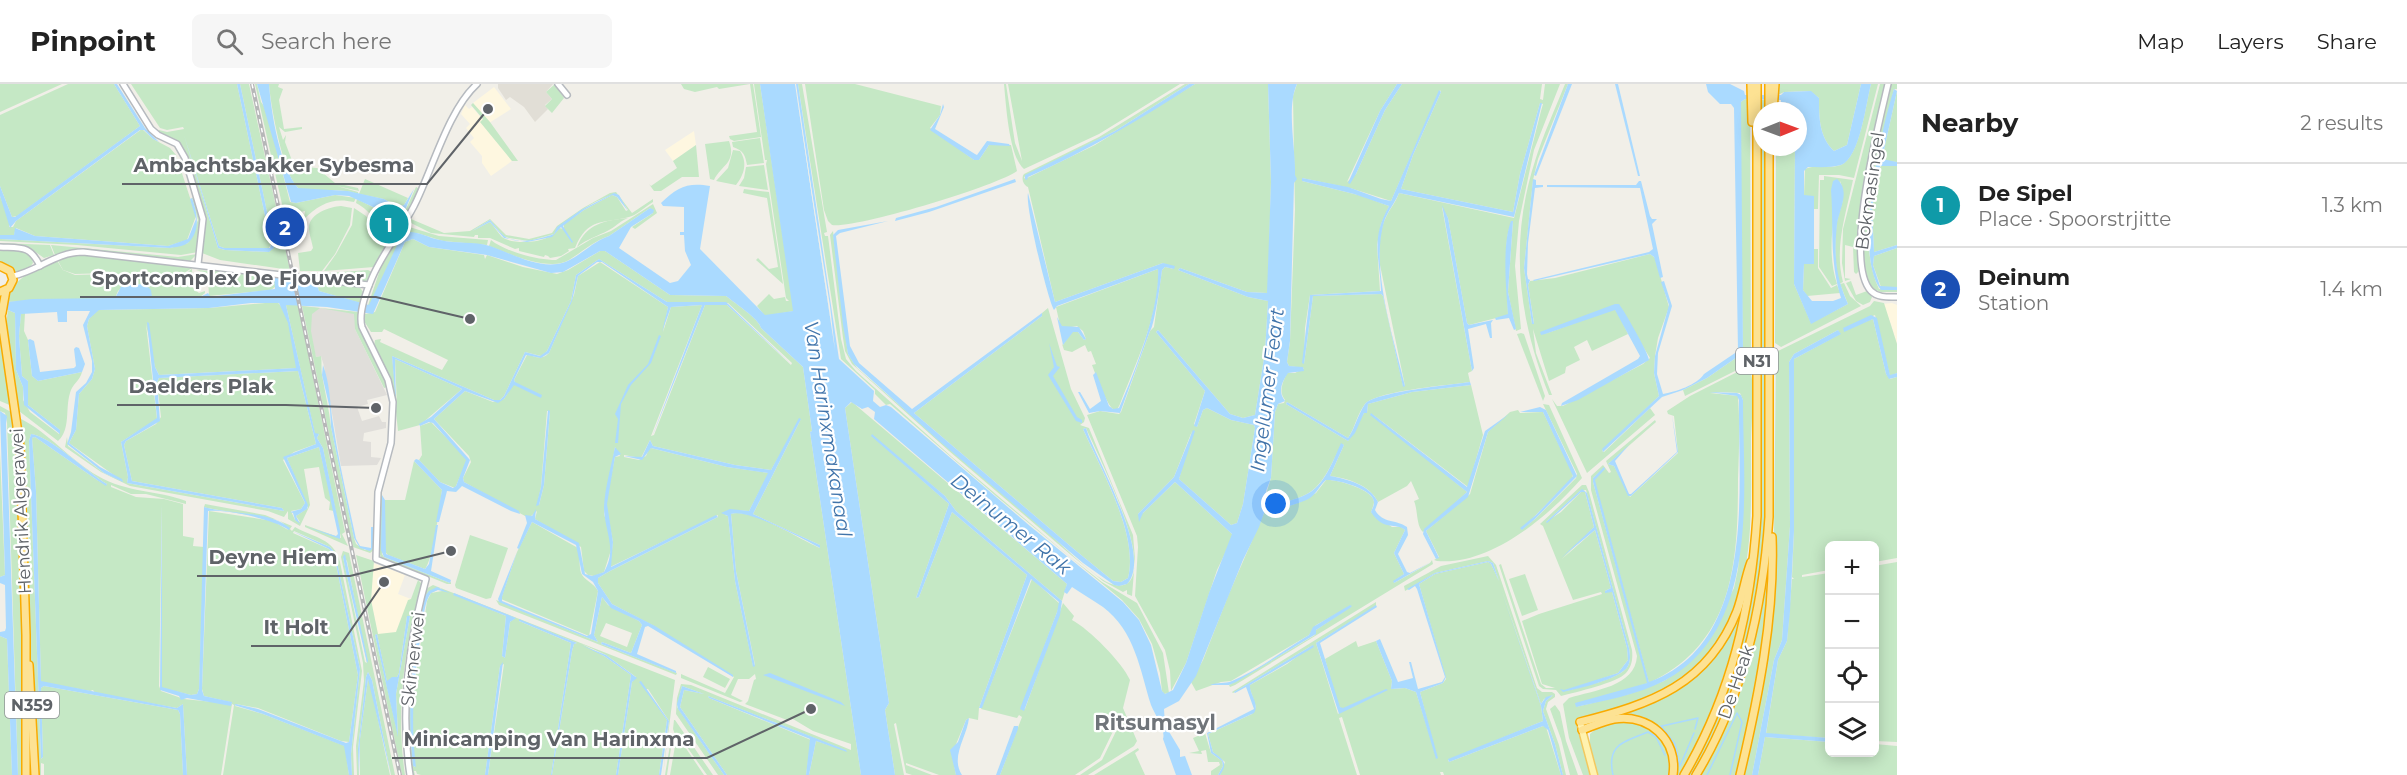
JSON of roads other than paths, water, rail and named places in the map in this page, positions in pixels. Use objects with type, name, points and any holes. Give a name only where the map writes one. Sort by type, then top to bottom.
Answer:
[{"type":"highway","name":"N31","points":[[1751,84],[1754,97]]},
{"type":"highway","name":"N31","points":[[1581,726],[1652,700],[1674,689],[1696,672],[1714,652],[1730,626],[1755,552],[1757,516],[1757,170],[1753,151],[1754,97],[1757,84]]},
{"type":"highway","points":[[1769,84],[1772,97]]},
{"type":"highway","points":[[1772,102],[1775,84]]},
{"type":"highway","name":"N31","points":[[1740,775],[1759,685],[1772,560],[1769,496],[1769,156]]},
{"type":"highway","points":[[0,266],[8,268],[13,276]]},
{"type":"highway","name":"N359","points":[[3,291],[13,283],[13,276]]},
{"type":"highway","name":"Hendrik Algerawei","points":[[3,291],[1,313],[19,429],[26,635],[26,775]]},
{"type":"highway","name":"De Heak","points":[[1696,775],[1733,696],[1753,630],[1767,546],[1769,496]]},
{"type":"highway","name":"De Heak","points":[[1684,775],[1705,735],[1724,689],[1740,639],[1751,586],[1755,552]]},
{"type":"highway","name":"Hendrik Algerawei","points":[[26,635],[36,775]]},
{"type":"highway","points":[[1581,726],[1623,719],[1648,724],[1664,736],[1669,744],[1673,756],[1673,775]]},
{"type":"main road","points":[[1581,726],[1594,775]]},
{"type":"street","points":[[123,84],[154,132],[174,142],[183,153],[203,216],[198,264]]},
{"type":"street","points":[[13,276],[40,266],[58,256],[83,252],[369,285],[391,242],[413,208],[461,104],[477,84]]},
{"type":"street","points":[[558,84],[567,95]]},
{"type":"street","name":"Bokmasingel","points":[[1888,84],[1872,156],[1860,253],[1865,283],[1875,295],[1897,297]]},
{"type":"street","points":[[0,247],[28,249],[34,254],[40,266]]},
{"type":"street","name":"Skimerwei","points":[[369,285],[361,325],[388,380],[393,402],[392,437],[378,487],[376,559],[426,579],[419,604],[407,688],[406,722],[410,775]]},
{"type":"water","points":[[114,84],[117,84],[145,128],[159,142],[144,130],[140,130],[16,221],[10,228],[0,196],[0,186],[12,217],[15,217],[140,126]]},
{"type":"water","points":[[237,84],[240,84],[273,240],[274,248],[269,252],[218,248],[184,135],[219,246],[224,248],[270,248]]},
{"type":"water","points":[[257,84],[269,84],[274,124],[281,153],[298,188],[348,191],[384,199],[398,207],[404,205],[414,189],[406,208],[397,218],[349,196],[335,195],[291,202]]},
{"type":"water","points":[[760,84],[795,84],[835,350],[796,84],[798,84],[839,359],[874,391],[873,401],[880,407],[886,405],[891,407],[1123,602],[1139,620],[1151,645],[1162,691],[1165,694],[1173,690],[1186,663],[1209,593],[1232,534],[1175,482],[1143,513],[1139,522],[1138,514],[1174,477],[1193,430],[1195,431],[1179,479],[1231,525],[1237,523],[1243,504],[1255,428],[1254,425],[1231,420],[1207,408],[1203,410],[1197,427],[1194,426],[1205,391],[1156,332],[1158,330],[1230,414],[1243,418],[1255,415],[1265,352],[1268,301],[1248,297],[1178,270],[1180,268],[1247,292],[1267,293],[1271,182],[1268,84],[1297,84],[1292,105],[1297,179],[1294,183],[1290,341],[1287,362],[1289,366],[1303,367],[1304,371],[1288,373],[1282,384],[1281,391],[1285,401],[1278,404],[1275,412],[1271,478],[1259,527],[1243,560],[1196,676],[1179,701],[1164,709],[1165,725],[1180,750],[1180,757],[1185,756],[1192,775],[1176,775],[1163,739],[1162,727],[1151,705],[1135,652],[1114,617],[1072,587],[1067,594],[1064,592],[1067,584],[874,419],[875,412],[868,407],[862,409],[851,402],[845,408],[889,703],[885,710],[895,775],[861,775],[810,432],[812,431],[803,367],[761,328],[752,316],[726,296],[670,295],[605,251],[600,251],[563,272],[551,273],[487,255],[429,247],[413,239],[405,242],[373,314],[327,307],[286,305],[315,433],[319,434],[317,438],[323,448],[340,539],[307,527],[336,536],[338,534],[319,447],[287,458],[308,505],[307,509],[296,516],[300,524],[290,512],[301,509],[305,503],[283,457],[316,444],[298,371],[159,378],[157,382],[160,421],[126,441],[124,445],[132,481],[282,508],[284,511],[127,483],[128,477],[121,442],[157,418],[147,322],[155,367],[159,375],[296,368],[288,323],[279,303],[251,303],[209,308],[99,310],[89,319],[87,326],[95,369],[92,379],[79,394],[76,430],[69,443],[100,467],[122,479],[123,482],[104,473],[67,444],[71,432],[76,392],[86,383],[92,372],[92,361],[83,325],[90,311],[67,311],[67,322],[58,322],[57,312],[21,314],[19,336],[22,376],[28,381],[28,405],[60,430],[60,434],[24,405],[23,387],[16,370],[15,313],[8,310],[0,311],[0,303],[32,299],[115,298],[122,285],[145,284],[151,290],[152,297],[200,297],[208,293],[210,296],[217,296],[275,289],[274,276],[316,281],[319,291],[369,305],[400,239],[409,232],[446,241],[484,244],[531,261],[557,264],[577,256],[650,208],[654,210],[653,213],[631,227],[619,248],[670,283],[678,281],[691,265],[685,251],[684,235],[680,235],[680,232],[684,232],[684,207],[663,206],[661,203],[672,193],[689,185],[710,186],[700,249],[765,315],[793,311]]},
{"type":"water","points":[[1189,84],[1195,84],[1113,134],[1028,177],[1027,180],[1025,179],[1025,175],[1115,131]]},
{"type":"water","points":[[1397,84],[1402,84],[1385,110],[1350,184],[1348,183],[1380,111]]},
{"type":"water","points":[[1568,84],[1572,84],[1536,176],[1534,175]]},
{"type":"water","points":[[1615,84],[1618,84],[1640,176],[1638,176]]},
{"type":"water","points":[[1706,84],[1730,84],[1744,91],[1745,95],[1781,95],[1784,92],[1811,91],[1819,98],[1823,133],[1834,151],[1847,145],[1861,84],[1871,84],[1858,141],[1848,160],[1841,165],[1808,167],[1804,171],[1804,195],[1814,196],[1814,264],[1804,264],[1803,290],[1812,301],[1833,301],[1841,298],[1835,270],[1831,190],[1833,181],[1837,179],[1844,195],[1837,224],[1837,264],[1848,304],[1811,324],[1794,284],[1795,156],[1807,156],[1807,102],[1745,99],[1741,102],[1743,353],[1707,378],[1683,390],[1662,397],[1603,452],[1602,449],[1659,396],[1654,373],[1655,356],[1669,305],[1661,282],[1664,281],[1672,306],[1658,353],[1657,374],[1663,394],[1691,385],[1738,351],[1734,108],[1731,104],[1720,104],[1708,92]]},
{"type":"water","points":[[1894,89],[1897,91],[1882,159],[1897,162],[1897,166],[1880,166],[1872,208],[1874,252],[1897,245],[1897,248],[1874,256],[1873,265],[1880,286],[1897,287],[1897,290],[1881,290],[1873,273],[1869,250],[1869,222],[1877,161]]},
{"type":"water","points":[[1439,90],[1441,92],[1413,155],[1401,189],[1513,212],[1520,174],[1540,103],[1542,103],[1514,217],[1399,193],[1384,222],[1380,240],[1380,260],[1385,304],[1405,386],[1403,387],[1381,294],[1313,296],[1304,364],[1302,363],[1310,295],[1381,291],[1378,239],[1383,218],[1389,206],[1354,194],[1302,181],[1302,178],[1348,187],[1391,201]]},
{"type":"water","points":[[943,104],[944,107],[935,129],[977,155],[987,141],[1010,146],[989,145],[979,160],[974,160],[930,130],[940,115]]},
{"type":"water","points":[[1015,179],[1016,182],[929,212],[895,221],[896,218],[936,207]]},
{"type":"water","points":[[1533,179],[1536,180],[1536,185],[1543,185],[1543,187],[1535,188],[1528,243],[1527,274],[1530,280],[1528,285],[1534,324],[1532,324],[1524,268]]},
{"type":"water","points":[[1641,181],[1650,216],[1652,219],[1657,219],[1652,224],[1663,277],[1660,278],[1654,257],[1650,254],[1533,280],[1649,252],[1653,249],[1640,188],[1547,187],[1547,185],[1636,185]]},
{"type":"water","points":[[614,193],[619,195],[628,211],[617,197],[612,195],[584,210],[563,226],[572,243],[561,227],[552,237],[527,242],[520,241],[554,234],[557,227],[581,210]]},
{"type":"water","points":[[1028,193],[1055,302],[1163,263],[1175,266],[1174,269],[1165,267],[1162,270],[1152,328],[1120,413],[1100,411],[1089,413],[1078,392],[1090,409],[1101,401],[1093,375],[1096,372],[1109,406],[1113,409],[1119,408],[1151,321],[1158,285],[1158,269],[1057,306],[1054,310],[1037,251]]},
{"type":"water","points":[[192,198],[196,215],[197,226],[189,242],[178,247],[0,239],[0,235],[14,235],[15,228],[35,236],[168,246],[188,239],[196,219],[190,199]]},
{"type":"water","points":[[1442,205],[1448,218],[1467,323],[1469,325],[1493,320],[1491,323],[1492,338],[1490,338],[1486,324],[1468,329],[1474,368],[1472,371]]},
{"type":"water","points":[[490,220],[501,233],[511,239],[504,238],[490,222],[472,231]]},
{"type":"water","points":[[888,221],[836,236],[850,346],[859,363],[912,409],[1042,313],[1042,316],[914,413],[1075,550],[1113,581],[1121,582],[1128,578],[1130,561],[1128,542],[1116,502],[1083,429],[1086,428],[1129,531],[1133,552],[1133,571],[1127,584],[1114,585],[1083,563],[938,440],[854,364],[848,354],[843,325],[833,235],[838,230]]},
{"type":"water","points":[[1511,221],[1513,221],[1508,292],[1516,329],[1514,330],[1509,318],[1496,320],[1495,318],[1508,314],[1506,242]]},
{"type":"water","points":[[599,259],[667,302],[726,302],[792,365],[727,305],[705,305],[652,437],[702,305],[671,307],[662,332],[668,307],[602,262],[597,262],[578,276],[572,301],[549,353],[541,358],[526,355],[514,380],[542,395],[541,398],[514,385],[504,399],[498,403],[465,391],[434,419],[470,460],[463,478],[464,482],[519,511],[520,514],[462,486],[456,492],[447,491],[439,522],[436,522],[442,490],[414,461],[419,460],[440,482],[453,488],[456,486],[466,460],[433,423],[429,422],[420,426],[419,424],[431,417],[462,389],[395,359],[396,406],[392,356],[494,400],[500,400],[525,352],[540,356],[547,351],[571,301],[576,275]]},
{"type":"water","points":[[1619,304],[1626,315],[1649,360],[1578,400],[1561,406],[1562,403],[1640,356],[1615,310],[1545,334],[1541,335],[1540,332]]},
{"type":"water","points":[[1871,315],[1877,318],[1890,375],[1897,373],[1897,377],[1889,379],[1886,374],[1873,319],[1844,332],[1843,328]]},
{"type":"water","points":[[1057,317],[1062,326],[1079,327],[1086,339],[1084,340],[1078,332],[1073,332],[1063,345]]},
{"type":"water","points":[[1838,330],[1841,334],[1794,359],[1794,531],[1790,611],[1787,641],[1778,660],[1766,733],[1825,738],[1825,742],[1765,737],[1758,775],[1752,775],[1774,660],[1782,640],[1790,526],[1789,362],[1794,354]]},
{"type":"water","points":[[659,335],[661,336],[651,363],[631,385],[621,404],[618,443],[615,443],[618,419],[615,414],[628,385],[648,364]]},
{"type":"water","points":[[28,340],[34,341],[40,372],[74,368],[76,366],[74,349],[76,347],[79,348],[85,364],[82,372],[38,381],[32,376]]},
{"type":"water","points":[[1049,343],[1057,366],[1060,367],[1053,376],[1082,423],[1076,421],[1048,375],[1054,367]]},
{"type":"water","points":[[323,365],[356,539],[360,546],[371,548],[371,527],[373,527],[373,548],[370,551],[360,548],[354,538],[331,427],[330,409],[322,375]]},
{"type":"water","points":[[1470,382],[1471,385],[1412,392],[1368,404],[1367,413],[1364,413],[1355,433],[1348,441],[1286,404],[1287,402],[1348,438],[1365,404],[1371,400],[1397,393]]},
{"type":"water","points":[[1709,392],[1737,393],[1743,400],[1744,515],[1740,556],[1732,594],[1717,628],[1695,658],[1664,681],[1632,694],[1576,707],[1575,703],[1647,683],[1593,482],[1593,478],[1604,467],[1605,469],[1595,480],[1649,682],[1684,662],[1708,634],[1725,600],[1734,560],[1739,519],[1739,400],[1737,396]]},
{"type":"water","points":[[1540,407],[1546,410],[1577,476],[1522,530],[1520,528],[1536,515],[1573,476],[1543,412],[1520,412]]},
{"type":"water","points":[[548,410],[550,411],[544,485],[539,505],[536,506],[541,487]]},
{"type":"water","points":[[0,411],[7,416],[18,775],[12,775],[7,639],[0,636],[0,632],[5,631],[6,628],[5,585],[0,583],[0,577],[5,575]]},
{"type":"water","points":[[1371,413],[1467,487],[1485,431],[1509,414],[1488,432],[1468,497],[1426,531],[1439,558],[1436,559],[1423,534],[1424,529],[1467,492],[1370,415]]},
{"type":"water","points":[[1672,415],[1678,452],[1631,496],[1628,496],[1614,466],[1608,464],[1629,445],[1615,461],[1631,494],[1677,452]]},
{"type":"water","points":[[799,418],[801,419],[753,514],[820,545],[820,548],[762,520],[739,513],[731,514],[736,571],[755,666],[753,667],[735,581],[728,516],[721,513],[730,509],[749,511],[768,473],[727,467],[651,448],[642,460],[624,456],[642,457],[650,440],[653,446],[735,465],[771,470]]},
{"type":"water","points":[[31,434],[48,441],[107,484],[106,486],[35,437],[32,438],[36,491],[41,681],[177,708],[183,704],[187,775],[183,775],[178,710],[44,686],[41,688],[43,757],[41,759],[29,441]]},
{"type":"water","points":[[872,434],[945,496],[956,511],[1062,601],[1060,615],[1024,711],[1020,709],[1059,602],[1031,579],[982,708],[979,708],[1027,575],[952,512],[919,597],[916,598],[949,504],[871,436]]},
{"type":"water","points":[[1341,443],[1344,445],[1330,476],[1364,487],[1378,502],[1375,510],[1378,514],[1407,527],[1408,535],[1398,554],[1407,572],[1410,573],[1431,562],[1394,583],[1393,581],[1404,574],[1394,553],[1405,530],[1385,524],[1376,518],[1371,512],[1374,504],[1373,498],[1362,489],[1338,481],[1326,480],[1307,500],[1273,512],[1270,510],[1273,506],[1305,495],[1318,486],[1327,473]]},
{"type":"water","points":[[615,447],[621,454],[615,457],[607,504],[613,542],[611,567],[716,515],[718,517],[610,571],[598,578],[598,583],[612,604],[655,626],[733,677],[648,626],[645,627],[637,654],[676,673],[601,644],[602,642],[631,653],[642,625],[639,621],[611,608],[602,597],[594,635],[598,642],[499,602],[498,599],[517,552],[502,601],[587,636],[591,634],[598,591],[593,582],[582,574],[576,545],[532,522],[519,549],[517,548],[527,523],[525,515],[532,516],[536,509],[535,519],[579,543],[585,574],[592,576],[604,572],[610,555],[610,547],[604,507]]},
{"type":"water","points":[[1582,489],[1587,493],[1630,659],[1624,671],[1617,675],[1598,683],[1563,692],[1560,689],[1564,690],[1618,673],[1628,660],[1612,592],[1605,593],[1611,588],[1595,530],[1561,558],[1594,527],[1585,492],[1581,492],[1546,522]]},
{"type":"water","points":[[382,495],[385,500],[386,554],[425,569],[429,564],[436,525],[438,525],[431,571],[451,580],[450,583],[384,557],[381,550]]},
{"type":"water","points":[[162,504],[162,687],[191,695],[197,694],[199,689],[204,507],[271,518],[290,528],[289,530],[250,516],[208,511],[202,690],[204,696],[232,702],[231,706],[187,698],[181,700],[179,696],[160,690]]},
{"type":"water","points":[[292,531],[330,547],[335,553],[360,669],[351,754],[352,775],[349,775],[344,746],[234,705],[258,709],[346,743],[349,742],[358,675],[334,554],[329,549]]},
{"type":"water","points":[[345,554],[367,663],[346,572],[343,557]]},
{"type":"water","points":[[1488,561],[1493,563],[1499,581],[1488,562],[1435,574],[1419,584],[1446,677],[1443,683],[1420,692],[1438,758],[1436,759],[1416,692],[1405,688],[1391,689],[1392,681],[1376,641],[1380,639],[1398,682],[1413,678],[1409,662],[1411,662],[1418,689],[1442,682],[1445,677],[1417,589],[1415,586],[1407,589],[1435,573]]},
{"type":"water","points":[[437,587],[450,593],[438,590],[431,593],[425,610],[414,698],[413,732],[416,767],[413,766],[410,723],[413,659],[425,596]]},
{"type":"water","points":[[1500,588],[1541,704],[1546,697],[1553,695],[1546,701],[1543,711],[1563,775],[1561,775],[1548,730],[1543,726],[1449,762],[1448,759],[1543,721],[1541,706]]},
{"type":"water","points":[[454,593],[516,618],[510,622],[505,658],[502,656],[506,616],[453,595]]},
{"type":"water","points":[[1350,605],[1352,606],[1350,608],[1316,630],[1316,634],[1236,682],[1229,685],[1210,685],[1229,682],[1252,671],[1309,635],[1313,627]]},
{"type":"water","points":[[1376,605],[1377,607],[1320,643],[1340,707],[1343,708],[1388,690],[1339,714],[1316,643]]},
{"type":"water","points":[[407,616],[410,616],[396,694],[398,737],[375,635],[377,634],[387,681],[392,677],[397,677],[399,673]]},
{"type":"water","points":[[519,619],[577,643],[574,644],[572,651],[552,775],[571,643],[519,621]]},
{"type":"water","points":[[581,645],[606,655],[637,678],[632,682],[618,775],[616,775],[631,675],[604,656]]},
{"type":"water","points":[[1313,645],[1314,647],[1250,685],[1256,706],[1254,713],[1208,734],[1213,752],[1224,762],[1224,767],[1218,775],[1223,766],[1222,761],[1211,753],[1207,733],[1254,709],[1246,687],[1234,692]]},
{"type":"water","points":[[503,662],[488,775],[485,775],[500,666]]},
{"type":"water","points":[[368,672],[372,680],[391,775],[368,679],[360,739],[359,775],[358,749]]},
{"type":"water","points":[[770,673],[841,702],[845,706],[763,675]]},
{"type":"water","points":[[641,681],[669,721],[661,775],[659,775],[667,720],[639,682]]},
{"type":"water","points":[[682,686],[704,694],[684,690],[680,707],[727,775],[724,775],[678,709],[677,704]]},
{"type":"water","points":[[708,696],[847,752],[816,741],[809,775],[806,775],[810,739]]},
{"type":"water","points":[[969,718],[958,754],[962,775],[956,775],[950,750],[958,742],[966,720]]},
{"type":"water","points":[[1014,726],[1018,726],[1018,729],[1000,775],[996,775]]},
{"type":"waterway","points":[[1707,775],[1737,713],[1742,722],[1730,775]]},
{"type":"waterway","points":[[1662,726],[1698,718],[1695,729]]},
{"type":"waterway","points":[[1661,726],[1675,744],[1680,766],[1694,733]]},
{"type":"waterway","points":[[1613,775],[1612,757],[1615,750],[1625,742],[1648,732],[1656,737],[1665,755]]},
{"type":"railway","points":[[252,84],[400,775]]},
{"type":"place","name":"Ambachtsbakker Sybesma","points":[[488,109]]},
{"type":"place","name":"De Sipel","points":[[389,224]]},
{"type":"place","name":"Deinum","points":[[285,227]]},
{"type":"place","name":"Sportcomplex De Fjouwer","points":[[470,319]]},
{"type":"place","name":"Daelders Plak","points":[[376,408]]},
{"type":"place","name":"Deyne Hiem","points":[[451,551]]},
{"type":"place","name":"It Holt","points":[[384,582]]},
{"type":"place","name":"Minicamping Van Harinxma","points":[[811,709]]},
{"type":"district","name":"Ritsumasyl","points":[[1155,723]]},
{"type":"water label","name":"Ingelumer Feart","points":[[1267,390]]},
{"type":"water label","name":"Van Harinxmakanaal","points":[[828,429]]},
{"type":"water label","name":"Deinumer Rak","points":[[1011,524]]}]
